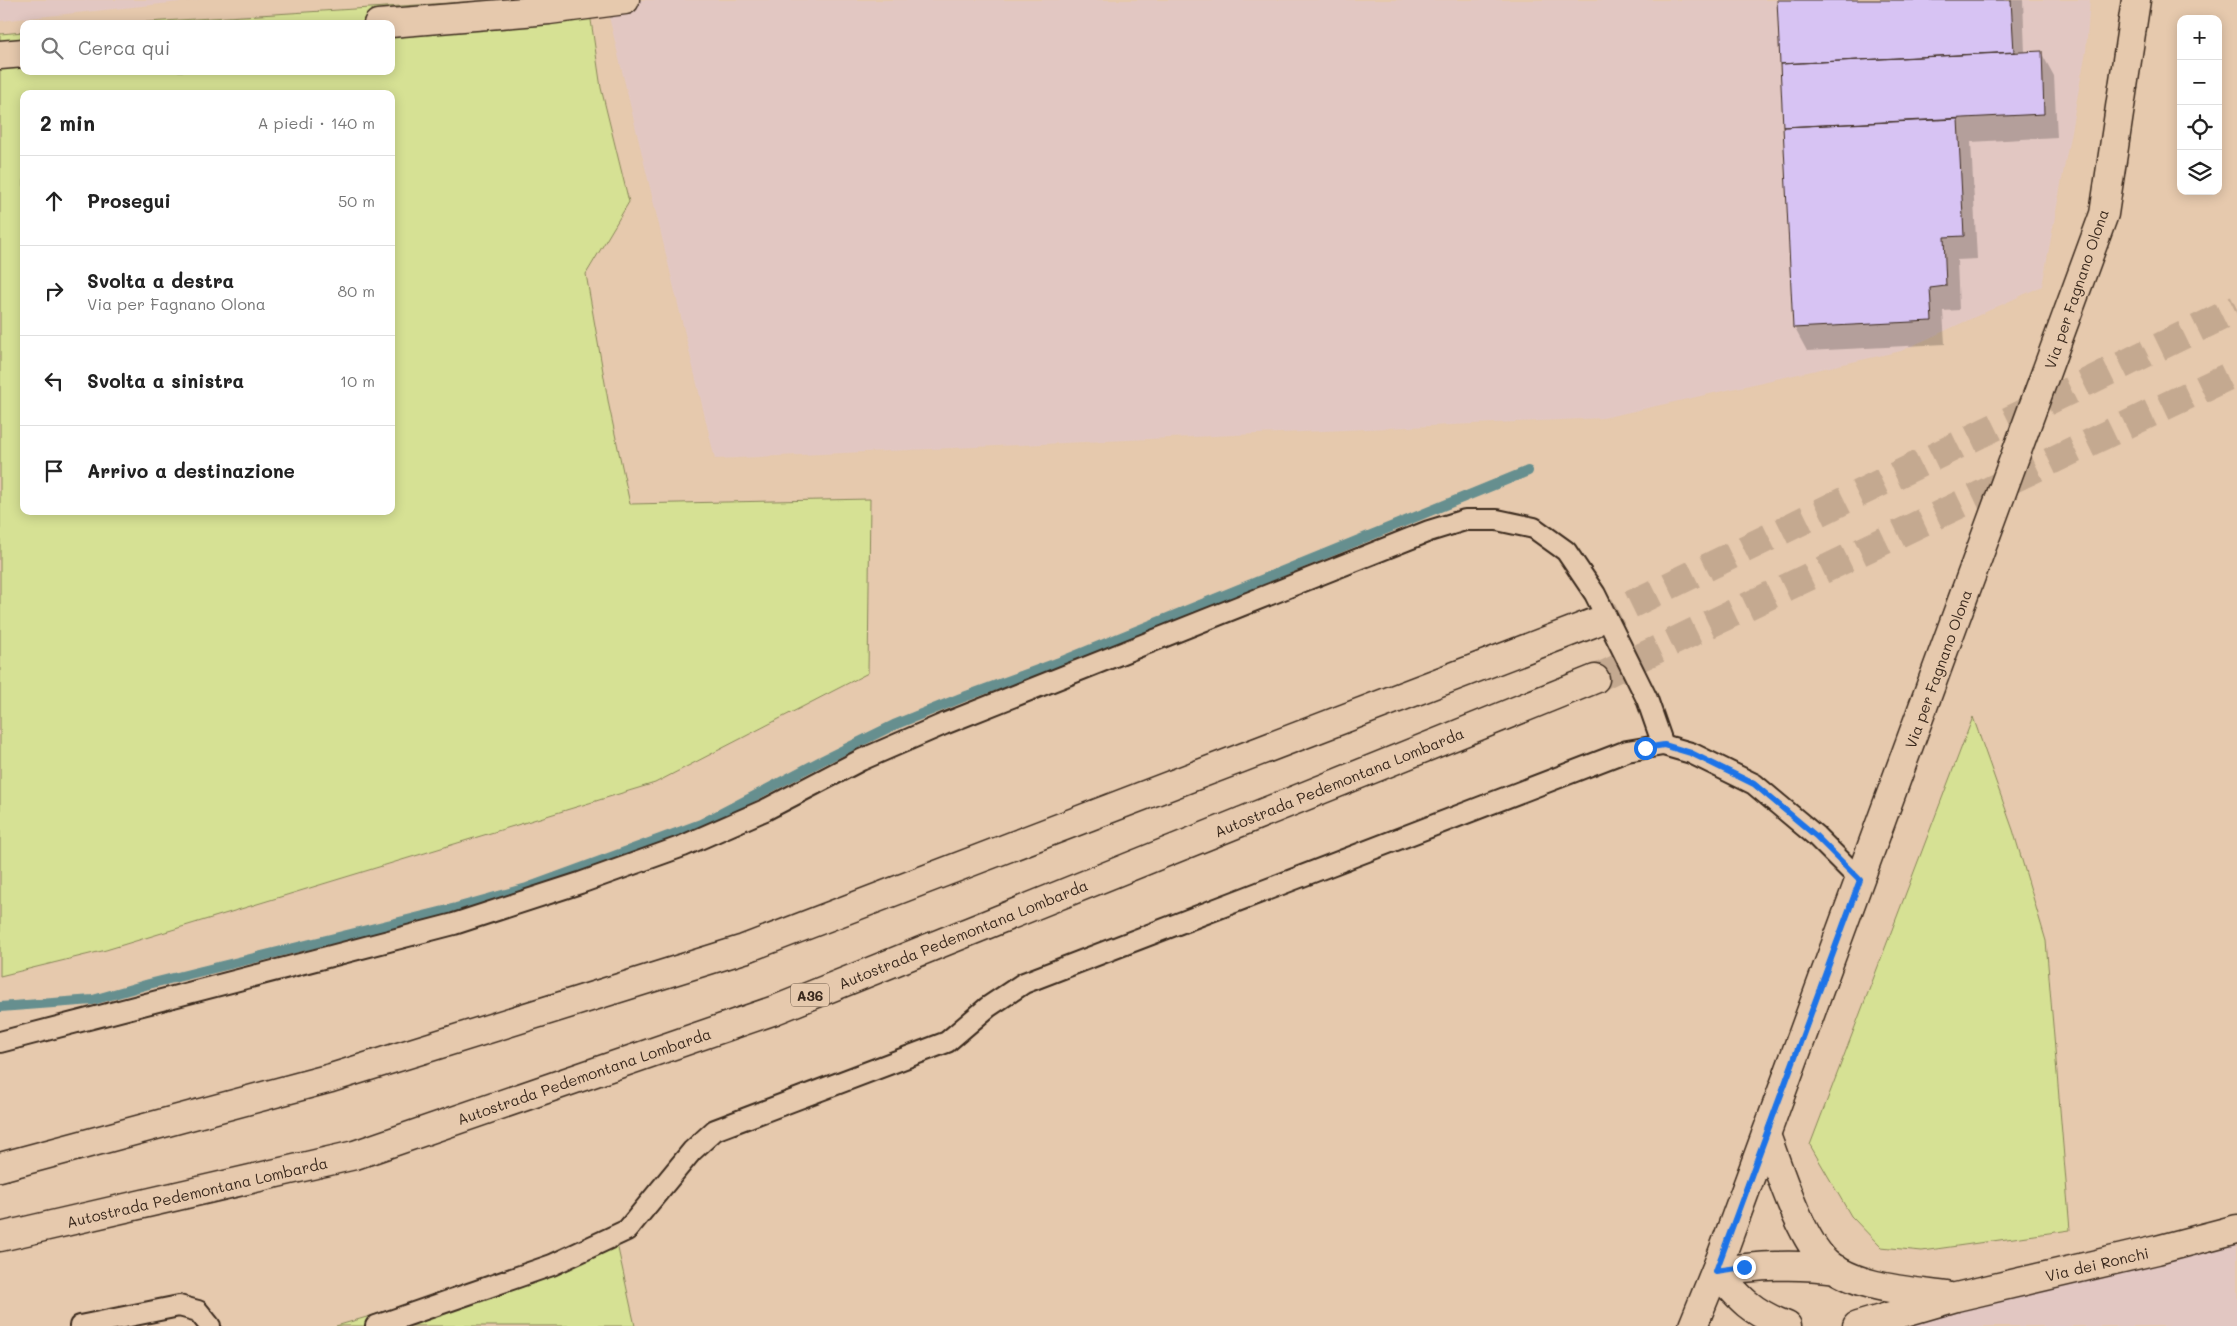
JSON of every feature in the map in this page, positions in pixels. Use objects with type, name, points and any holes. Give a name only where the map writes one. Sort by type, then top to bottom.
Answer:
[{"type":"main road","points":[[395,23],[549,10],[625,0]]},
{"type":"main road","name":"Via per Fagnano Olona","points":[[1693,1326],[1716,1271],[2104,214],[2136,0]]},
{"type":"main road","points":[[0,54],[20,53]]},
{"type":"main road","points":[[0,1168],[331,1078],[744,949],[1593,623]]},
{"type":"main road","name":"Autostrada Pedemontana Lombarda","points":[[0,1237],[355,1155],[765,1013],[1595,679]]},
{"type":"main road","points":[[1766,1135],[1787,1191],[1809,1238],[1826,1262],[1856,1279],[1889,1288],[1956,1297]]},
{"type":"main road","name":"Via dei Ronchi","points":[[1857,1326],[1956,1297],[2237,1230]]},
{"type":"main road","points":[[1716,1271],[1783,1264],[1836,1269]]},
{"type":"main road","points":[[1716,1271],[1742,1301],[1762,1315],[1787,1326]]},
{"type":"lane","points":[[0,1042],[454,924],[580,883],[683,846],[765,810],[861,760],[944,724],[1428,531],[1465,520],[1497,520],[1534,528],[1566,551],[1595,594],[1646,699],[1664,745]]},
{"type":"lane","points":[[376,1326],[552,1265],[627,1230],[692,1151],[715,1130],[947,1042],[988,1007],[1024,982],[1627,751],[1664,745],[1691,753],[1754,784],[1816,836],[1860,880]]},
{"type":"lane","points":[[80,1326],[179,1306],[198,1311],[210,1326]]},
{"type":"shaded area","points":[[0,0],[199,0],[0,21]]},
{"type":"shaded area","points":[[605,0],[2090,0],[2086,51],[2042,286],[1901,351],[1603,418],[715,459]]},
{"type":"shaded area","points":[[2237,1233],[2237,1326],[1856,1326]]},
{"type":"green space","points":[[497,0],[588,0],[601,88],[629,202],[586,274],[609,406],[630,504],[870,499],[868,673],[655,783],[106,950],[0,976],[0,34],[20,32],[20,75],[395,75],[395,20],[180,20]]},
{"type":"green space","points":[[1973,717],[2013,830],[2046,941],[2070,1230],[1922,1251],[1881,1247],[1851,1216],[1810,1145]]},
{"type":"green space","points":[[617,1244],[635,1326],[336,1326]]},
{"type":"building","points":[[1777,0],[2011,0],[2014,52],[1780,64]]},
{"type":"building","points":[[2042,51],[2044,114],[1783,127],[1780,64]]},
{"type":"building","points":[[1958,119],[1964,236],[1944,237],[1946,286],[1930,288],[1932,321],[1793,328],[1783,127]]},
{"type":"waterway","points":[[0,1007],[93,1000],[149,984],[456,908],[527,888],[701,824],[894,725],[1065,660],[1528,471]]},
{"type":"tunnel","points":[[1593,623],[2237,309]]},
{"type":"tunnel","points":[[1595,679],[2237,372]]},
{"type":"route","points":[[1645,748],[1664,745],[1691,753],[1754,784],[1816,836],[1860,880],[1716,1271],[1744,1267]]}]
